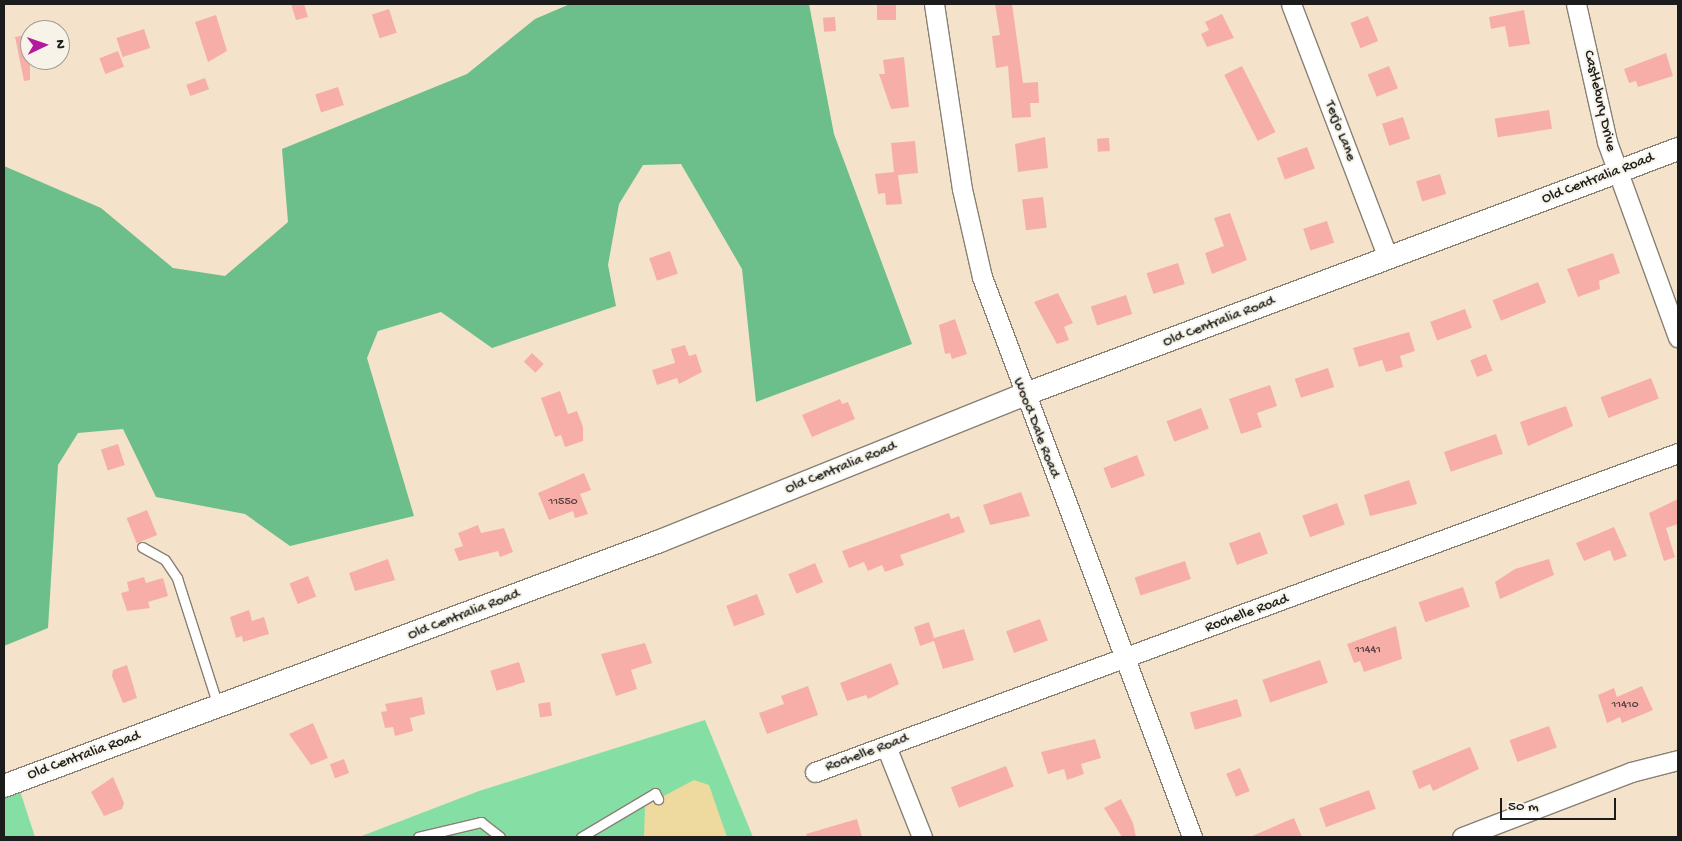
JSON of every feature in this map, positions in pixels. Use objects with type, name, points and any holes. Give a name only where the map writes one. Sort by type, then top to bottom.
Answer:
[{"type":"street","name":"Wood Dale Road","points":[[934,4],[971,234],[1023,395],[1123,661],[1192,837]]},
{"type":"street","name":"Terjo Lane","points":[[1291,4],[1388,258]]},
{"type":"street","name":"Castlebury Drive","points":[[1576,4],[1617,172],[1678,337]]},
{"type":"street","name":"Old Centralia Road","points":[[4,786],[218,708],[660,541],[1023,395],[1678,149]]},
{"type":"street","name":"Rochelle Road","points":[[815,772],[1123,661],[1678,453]]},
{"type":"street","points":[[886,746],[922,837]]},
{"type":"street","points":[[1462,837],[1631,772],[1678,760]]},
{"type":"lane","points":[[142,547],[165,560],[177,578],[218,708]]},
{"type":"lane","points":[[581,837],[655,793],[658,799]]},
{"type":"lane","points":[[418,837],[481,822],[500,837]]},
{"type":"green space","points":[[570,4],[809,4],[834,134],[912,344],[756,402],[742,269],[681,164],[643,165],[619,204],[608,265],[616,306],[492,348],[441,312],[378,331],[367,358],[414,516],[290,546],[245,514],[156,497],[123,429],[78,433],[58,465],[48,628],[4,646],[4,166],[101,208],[173,268],[225,276],[288,222],[282,149],[467,74],[535,19]]},
{"type":"green space","points":[[705,720],[753,837],[359,837],[479,791]]},
{"type":"green space","points":[[19,788],[35,837],[4,837],[4,794]]},
{"type":"sand","points":[[694,780],[709,785],[727,837],[644,837],[645,806]]},
{"type":"building","points":[[291,4],[304,4],[308,17],[296,20]]},
{"type":"building","points":[[877,4],[896,4],[896,20],[877,20]]},
{"type":"building","points":[[995,4],[1012,4],[1023,83],[1038,82],[1039,103],[1030,103],[1031,117],[1012,118],[1008,66],[996,68],[992,36],[1000,35]]},
{"type":"building","points":[[389,9],[397,33],[380,38],[372,15]]},
{"type":"building","points":[[1524,10],[1530,44],[1509,47],[1505,26],[1491,29],[1489,17]]},
{"type":"building","points":[[1222,14],[1234,38],[1207,47],[1201,34],[1209,30],[1205,22]]},
{"type":"building","points":[[216,15],[227,51],[208,62],[195,22]]},
{"type":"building","points":[[1368,16],[1378,41],[1360,48],[1350,23]]},
{"type":"building","points":[[835,17],[836,31],[824,32],[823,18]]},
{"type":"building","points":[[144,29],[150,48],[123,57],[116,38]]},
{"type":"building","points":[[20,36],[20,61],[15,37]]},
{"type":"building","points":[[118,51],[124,67],[105,74],[99,58]]},
{"type":"building","points":[[1666,53],[1673,76],[1638,87],[1636,81],[1629,83],[1624,69]]},
{"type":"building","points":[[904,57],[909,107],[891,109],[879,74],[885,74],[883,60]]},
{"type":"building","points":[[1242,66],[1276,132],[1258,141],[1224,75]]},
{"type":"building","points":[[1389,66],[1398,88],[1377,97],[1368,75]]},
{"type":"building","points":[[22,70],[30,70],[30,80],[24,81]]},
{"type":"building","points":[[205,78],[209,89],[190,96],[186,85]]},
{"type":"building","points":[[338,87],[344,105],[321,112],[315,94]]},
{"type":"building","points":[[1549,110],[1552,129],[1498,137],[1495,119]]},
{"type":"building","points":[[1403,117],[1410,139],[1389,146],[1382,124]]},
{"type":"building","points":[[1045,137],[1048,168],[1018,172],[1015,144]]},
{"type":"building","points":[[1109,138],[1110,151],[1098,152],[1097,139]]},
{"type":"building","points":[[915,141],[918,173],[898,175],[902,204],[886,205],[885,193],[878,194],[875,174],[894,172],[891,143]]},
{"type":"building","points":[[1307,147],[1315,169],[1285,180],[1277,158]]},
{"type":"building","points":[[1440,174],[1446,194],[1422,201],[1416,181]]},
{"type":"building","points":[[1043,197],[1047,228],[1026,230],[1022,200]]},
{"type":"building","points":[[1230,213],[1247,260],[1212,274],[1205,253],[1224,246],[1214,218]]},
{"type":"building","points":[[1327,221],[1334,243],[1310,251],[1303,229]]},
{"type":"building","points":[[670,251],[678,274],[657,281],[649,258]]},
{"type":"building","points":[[1613,253],[1620,273],[1599,281],[1600,289],[1578,297],[1567,269]]},
{"type":"building","points":[[1178,263],[1185,284],[1153,294],[1147,273]]},
{"type":"building","points":[[1538,282],[1546,302],[1501,321],[1493,300]]},
{"type":"building","points":[[1058,293],[1073,323],[1064,327],[1069,340],[1057,344],[1034,302]]},
{"type":"building","points":[[1126,295],[1132,314],[1097,325],[1091,306]]},
{"type":"building","points":[[1465,309],[1472,328],[1437,340],[1430,322]]},
{"type":"building","points":[[955,319],[967,354],[952,359],[950,353],[945,354],[939,325]]},
{"type":"building","points":[[1409,332],[1415,351],[1400,356],[1403,367],[1386,372],[1382,360],[1359,367],[1353,348]]},
{"type":"building","points":[[685,345],[689,356],[696,354],[702,372],[679,384],[677,378],[657,385],[652,370],[675,363],[671,349]]},
{"type":"building","points":[[532,353],[544,364],[536,373],[524,362]]},
{"type":"building","points":[[1486,354],[1493,371],[1477,377],[1470,360]]},
{"type":"building","points":[[1328,368],[1334,387],[1301,398],[1295,379]]},
{"type":"building","points":[[1651,378],[1659,399],[1608,418],[1601,397]]},
{"type":"building","points":[[1270,385],[1277,406],[1257,413],[1262,427],[1241,434],[1229,399]]},
{"type":"building","points":[[560,391],[568,414],[577,411],[583,427],[583,441],[565,447],[561,435],[555,437],[541,398]]},
{"type":"building","points":[[840,399],[842,404],[848,402],[855,419],[812,437],[802,415]]},
{"type":"building","points":[[1566,406],[1573,426],[1528,446],[1520,422]]},
{"type":"building","points":[[1201,408],[1209,429],[1174,442],[1166,421]]},
{"type":"building","points":[[1496,434],[1503,454],[1451,472],[1444,452]]},
{"type":"building","points":[[118,444],[125,465],[108,470],[101,450]]},
{"type":"building","points":[[1137,455],[1145,476],[1111,488],[1103,468]]},
{"type":"building","points":[[584,473],[591,490],[580,494],[588,514],[575,518],[573,511],[549,520],[538,493]]},
{"type":"building","points":[[1409,480],[1417,504],[1370,516],[1364,495]]},
{"type":"building","points":[[1021,492],[1030,516],[990,525],[983,505]]},
{"type":"building","points":[[1678,499],[1678,524],[1666,528],[1675,557],[1664,561],[1649,513]]},
{"type":"building","points":[[1337,503],[1345,525],[1310,537],[1302,516]]},
{"type":"building","points":[[147,510],[157,535],[137,543],[127,518]]},
{"type":"building","points":[[949,513],[951,519],[959,516],[965,532],[900,555],[904,565],[885,572],[882,565],[868,571],[864,562],[849,568],[842,551]]},
{"type":"building","points":[[478,525],[481,533],[504,528],[513,552],[500,557],[498,551],[459,561],[454,549],[463,546],[458,533]]},
{"type":"building","points":[[1614,527],[1627,556],[1614,561],[1610,550],[1584,561],[1576,543]]},
{"type":"building","points":[[1260,532],[1268,554],[1237,565],[1229,543]]},
{"type":"building","points":[[388,559],[395,580],[355,591],[349,573]]},
{"type":"building","points":[[1549,559],[1554,575],[1500,599],[1495,582],[1515,569]]},
{"type":"building","points":[[1185,561],[1191,579],[1140,595],[1135,577]]},
{"type":"building","points":[[815,563],[823,582],[797,594],[788,574]]},
{"type":"building","points":[[308,576],[316,596],[298,604],[289,583]]},
{"type":"building","points":[[144,577],[146,583],[163,578],[168,596],[148,602],[150,608],[127,611],[121,593],[129,591],[127,582]]},
{"type":"building","points":[[1463,587],[1470,607],[1425,622],[1419,602]]},
{"type":"building","points":[[757,594],[765,615],[734,626],[726,606]]},
{"type":"building","points":[[249,610],[252,621],[264,617],[269,634],[243,642],[242,636],[236,638],[230,617]]},
{"type":"building","points":[[1040,619],[1048,641],[1014,653],[1006,631]]},
{"type":"building","points":[[929,622],[934,638],[964,629],[974,660],[943,669],[934,641],[920,646],[914,627]]},
{"type":"building","points":[[1396,626],[1402,659],[1364,672],[1360,661],[1354,663],[1347,644]]},
{"type":"building","points":[[645,643],[652,663],[631,670],[637,689],[616,696],[601,654]]},
{"type":"building","points":[[1320,660],[1328,683],[1270,703],[1262,680]]},
{"type":"building","points":[[519,662],[525,682],[496,691],[490,671]]},
{"type":"building","points":[[891,663],[899,684],[868,699],[866,695],[847,701],[840,683]]},
{"type":"building","points":[[127,665],[137,698],[123,703],[112,676],[113,670]]},
{"type":"building","points":[[808,686],[818,715],[767,734],[759,713],[784,704],[781,696]]},
{"type":"building","points":[[1642,686],[1653,710],[1622,723],[1620,717],[1607,723],[1598,695],[1614,688],[1617,697]]},
{"type":"building","points":[[422,697],[425,714],[410,718],[413,731],[395,736],[393,727],[385,728],[381,712],[387,711],[385,704]]},
{"type":"building","points":[[1237,699],[1242,716],[1195,730],[1190,713]]},
{"type":"building","points":[[550,702],[552,716],[540,718],[538,704]]},
{"type":"building","points":[[313,723],[328,758],[311,765],[289,734]]},
{"type":"building","points":[[1549,726],[1557,748],[1517,762],[1510,740]]},
{"type":"building","points":[[1095,739],[1101,758],[1081,764],[1084,774],[1067,780],[1064,769],[1048,774],[1041,752]]},
{"type":"building","points":[[1470,747],[1479,769],[1433,791],[1430,784],[1419,789],[1412,771]]},
{"type":"building","points":[[344,759],[349,773],[335,778],[330,764]]},
{"type":"building","points":[[1006,766],[1014,787],[959,808],[951,787]]},
{"type":"building","points":[[1240,768],[1250,791],[1236,797],[1226,774]]},
{"type":"building","points":[[113,777],[124,803],[122,809],[104,816],[91,792]]},
{"type":"building","points":[[1369,790],[1376,809],[1326,827],[1319,808]]},
{"type":"building","points":[[1121,799],[1133,823],[1136,837],[1122,837],[1104,808]]},
{"type":"building","points":[[1294,818],[1302,837],[1250,837]]},
{"type":"building","points":[[857,819],[862,837],[807,837],[806,834]]}]
